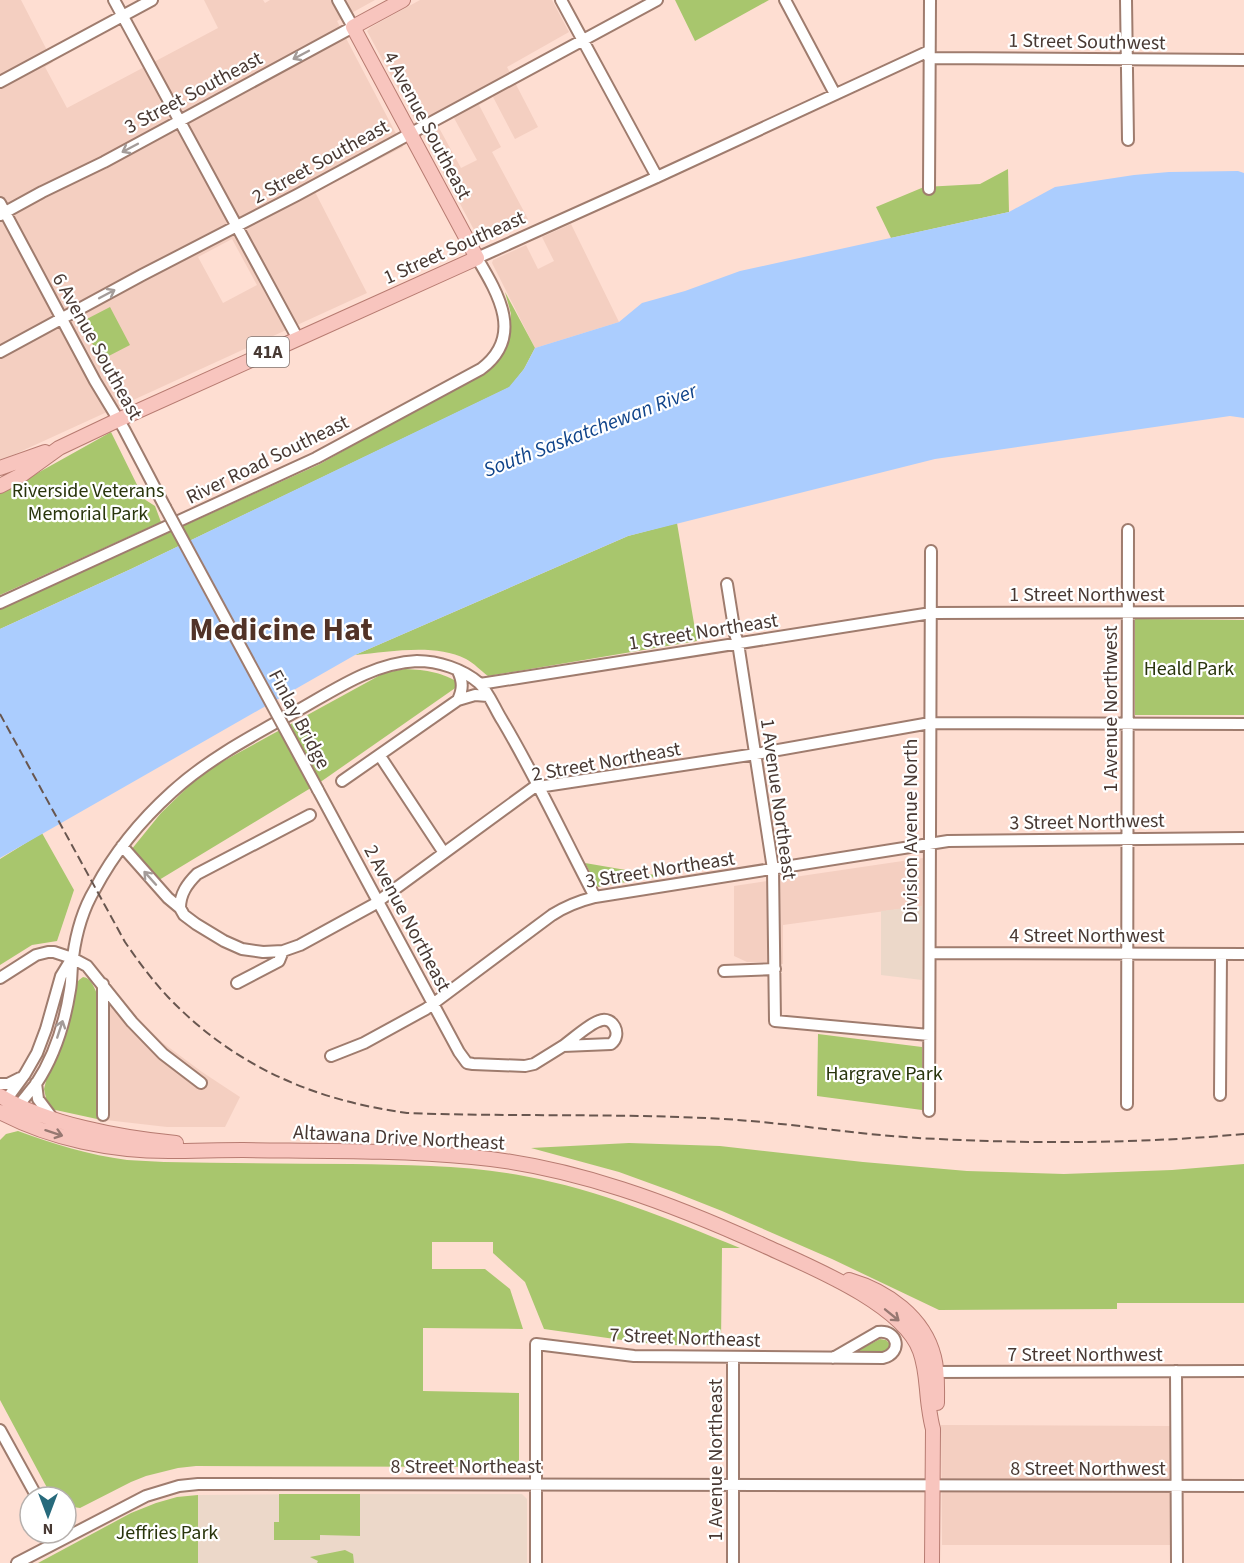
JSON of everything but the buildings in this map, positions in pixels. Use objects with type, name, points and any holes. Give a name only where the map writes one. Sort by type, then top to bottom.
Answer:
[{"type":"main road","name":"3 Street Southeast","points":[[353,27],[403,0]]},
{"type":"main road","name":"4 Avenue Southeast","points":[[353,27],[477,258]]},
{"type":"main road","name":"1 Street Southeast","points":[[0,486],[23,474],[59,448],[477,258]]},
{"type":"main road","points":[[0,468],[59,448]]},
{"type":"main road","name":"Altawana Drive Northeast","points":[[5,1109],[97,1131],[240,1150]]},
{"type":"main road","name":"Altawana Drive Northeast","points":[[5,1109],[56,1134],[132,1149],[398,1153],[471,1157],[528,1165],[598,1182],[675,1209],[750,1239],[824,1273],[864,1285],[883,1294],[903,1308],[919,1325],[931,1372]]},
{"type":"main road","points":[[931,1372],[937,1406],[933,1429],[932,1563]]},
{"type":"street","points":[[114,0],[298,339]]},
{"type":"street","points":[[0,82],[152,0]]},
{"type":"street","points":[[338,0],[353,27]]},
{"type":"street","points":[[561,0],[657,177]]},
{"type":"street","name":"2 Street Southeast","points":[[0,352],[657,0]]},
{"type":"street","points":[[785,0],[835,94]]},
{"type":"street","points":[[929,189],[930,0]]},
{"type":"street","points":[[1126,0],[1128,140]]},
{"type":"street","name":"3 Street Southeast","points":[[2,210],[180,121],[353,27]]},
{"type":"street","name":"1 Street Southeast","points":[[477,258],[835,94],[929,54]]},
{"type":"street","name":"1 Street Southwest","points":[[929,54],[1244,60]]},
{"type":"street","name":"6 Avenue Southeast","points":[[2,210],[165,507]]},
{"type":"street","name":"4 Avenue Southeast","points":[[477,258],[500,302],[505,321],[502,341]]},
{"type":"street","name":"River Road Southeast","points":[[0,603],[316,458],[481,369],[489,362],[502,341]]},
{"type":"street","name":"Finlay Bridge","points":[[165,507],[318,790]]},
{"type":"street","name":"1 Avenue Northwest","points":[[1127,1104],[1128,530]]},
{"type":"street","name":"Division Avenue North","points":[[929,1111],[931,550]]},
{"type":"street","name":"1 Avenue Northeast","points":[[727,584],[773,869],[775,1021],[929,1035]]},
{"type":"street","name":"1 Street Northwest","points":[[931,613],[1244,612]]},
{"type":"street","name":"1 Street Northeast","points":[[480,684],[931,613]]},
{"type":"street","points":[[5,1109],[36,1083],[49,1058],[60,1031],[72,978],[72,958],[81,922],[90,897],[122,846],[171,792],[210,762],[358,677],[386,666],[418,661],[441,664],[480,684],[512,736],[595,897]]},
{"type":"street","points":[[458,671],[463,684],[458,700]]},
{"type":"street","points":[[342,782],[458,700],[470,696],[488,696]]},
{"type":"street","name":"2 Street Northeast","points":[[237,983],[279,961],[283,951],[300,945],[378,901],[533,788],[930,723],[1244,724]]},
{"type":"street","points":[[380,756],[444,853]]},
{"type":"street","name":"2 Avenue Northeast","points":[[318,790],[459,1053],[467,1063],[525,1066],[534,1064],[563,1046]]},
{"type":"street","points":[[283,951],[253,951],[232,945],[189,920],[181,912],[180,901],[186,886],[197,874],[310,815]]},
{"type":"street","name":"3 Street Northwest","points":[[930,844],[963,841],[1244,838]]},
{"type":"street","name":"3 Street Northeast","points":[[331,1056],[364,1043],[426,1010],[566,905],[595,897],[930,844]]},
{"type":"street","points":[[122,846],[168,898],[180,908]]},
{"type":"street","points":[[0,978],[42,953],[54,952],[72,958],[87,966],[132,1022],[163,1054],[201,1083]]},
{"type":"street","name":"4 Street Northwest","points":[[930,953],[1244,954]]},
{"type":"street","points":[[1220,1095],[1221,954]]},
{"type":"street","points":[[5,1109],[36,1053],[46,1029],[61,976],[72,958]]},
{"type":"street","points":[[724,971],[774,969]]},
{"type":"street","points":[[103,984],[104,1115]]},
{"type":"street","points":[[0,1084],[17,1080],[25,1074]]},
{"type":"street","points":[[36,1083],[38,1099],[54,1120]]},
{"type":"street","name":"7 Street Northeast","points":[[536,1484],[536,1344],[634,1356],[833,1358],[887,1357],[894,1352],[895,1340],[886,1332],[878,1332],[833,1358]]},
{"type":"street","name":"1 Avenue Northeast","points":[[733,1358],[733,1563]]},
{"type":"street","points":[[1176,1371],[1177,1563]]},
{"type":"street","name":"7 Street Northwest","points":[[931,1372],[1244,1371]]},
{"type":"street","points":[[0,1430],[5,1451],[29,1485]]},
{"type":"street","name":"8 Street Northeast","points":[[78,1528],[146,1496],[179,1486],[198,1484],[933,1486]]},
{"type":"street","points":[[536,1484],[536,1563]]},
{"type":"street","name":"8 Street Northwest","points":[[933,1486],[1244,1486]]},
{"type":"street","name":"8 Street Northeast","points":[[17,1563],[45,1545]]},
{"type":"shaded area","points":[[0,0],[21,0],[53,62],[45,67],[67,108],[218,28],[204,0],[263,0],[265,3],[270,0],[375,0],[337,21],[403,147],[315,192],[367,293],[0,461]],"holes":[[[232,239],[257,285],[223,303],[198,257]]]},
{"type":"shaded area","points":[[420,0],[552,0],[569,32],[507,67],[538,127],[515,139],[493,97],[479,105],[501,147],[492,152],[528,219],[480,241],[367,31]],"holes":[[[454,118],[477,160],[461,168],[438,126]]]},
{"type":"shaded area","points":[[571,224],[619,322],[535,348],[492,263],[493,260],[526,245],[538,269],[554,261],[542,237]]},
{"type":"shaded area","points":[[923,858],[922,906],[783,925],[783,964],[747,962],[734,956],[734,886]]},
{"type":"shaded area","points":[[922,906],[922,980],[881,975],[881,911]]},
{"type":"shaded area","points":[[98,969],[127,1007],[163,1043],[240,1097],[225,1127],[167,1127],[97,1119]]},
{"type":"shaded area","points":[[941,1425],[1170,1426],[1170,1545],[942,1545]]},
{"type":"shaded area","points":[[522,1494],[527,1499],[527,1563],[198,1563],[198,1495]]},
{"type":"green space","points":[[675,0],[769,0],[695,41]]},
{"type":"green space","points":[[1008,169],[1009,212],[891,238],[876,207],[924,187],[980,184]]},
{"type":"green space","points":[[505,292],[535,348],[524,369],[510,387],[131,569],[0,629],[0,609],[320,464],[483,372],[505,347],[508,339],[511,314]]},
{"type":"green space","points":[[110,307],[130,345],[101,360],[81,322]]},
{"type":"green space","name":"Riverside Veterans Memorial Park","points":[[111,432],[144,499],[155,506],[161,522],[0,595],[0,494]]},
{"type":"green space","points":[[677,523],[697,641],[488,676],[466,659],[440,651],[412,650],[355,655],[628,536]]},
{"type":"green space","name":"Heald Park","points":[[1135,619],[1244,620],[1244,715],[1135,715]]},
{"type":"green space","points":[[405,669],[434,672],[461,684],[319,783],[159,880],[131,850],[161,813],[191,784],[218,764],[384,673]]},
{"type":"green space","points":[[42,833],[74,890],[57,941],[32,945],[0,965],[0,859]]},
{"type":"green space","points":[[585,863],[661,876],[598,887]]},
{"type":"green space","points":[[83,977],[91,981],[98,996],[97,1119],[51,1109],[44,1089],[65,1034],[76,984]]},
{"type":"green space","name":"Hargrave Park","points":[[818,1034],[922,1047],[922,1110],[817,1096]]},
{"type":"green space","points":[[18,1131],[71,1148],[127,1160],[394,1165],[503,1172],[607,1197],[740,1248],[722,1248],[721,1345],[664,1345],[544,1329],[525,1282],[493,1253],[493,1242],[432,1242],[432,1269],[485,1269],[510,1289],[523,1329],[423,1328],[423,1391],[519,1393],[519,1460],[513,1467],[196,1466],[146,1476],[78,1508],[78,1485],[46,1485],[0,1400],[0,1140],[6,1134]]},
{"type":"green space","points":[[629,1143],[720,1146],[967,1171],[1064,1174],[1172,1170],[1244,1164],[1244,1303],[1117,1303],[1117,1309],[939,1310],[832,1259],[722,1211],[619,1172],[531,1148]]},
{"type":"green space","points":[[880,1339],[889,1343],[889,1348],[885,1353],[856,1353],[857,1351]]},
{"type":"green space","points":[[279,1494],[360,1494],[360,1536],[320,1535],[320,1540],[274,1540],[274,1522],[279,1522]]},
{"type":"green space","name":"Jeffries Park","points":[[198,1495],[198,1563],[38,1563],[71,1545],[78,1545],[78,1541],[131,1513],[177,1497]]},
{"type":"green space","points":[[345,1550],[353,1554],[354,1563],[317,1563],[318,1561],[310,1557]]},
{"type":"water","name":"South Saskatchewan River","points":[[1238,171],[1244,173],[1244,418],[1230,416],[935,459],[628,536],[355,655],[0,858],[0,629],[131,569],[509,387],[524,369],[535,348],[619,322],[642,303],[685,291],[740,271],[1009,212],[1055,187],[1134,175]]},
{"type":"railway","points":[[0,714],[125,942],[151,977],[193,1021],[220,1042],[248,1061],[307,1089],[372,1107],[407,1113],[724,1119],[918,1138],[1081,1142],[1162,1140],[1244,1134]]},
{"type":"district","name":"Medicine Hat","points":[[281,629]]}]
